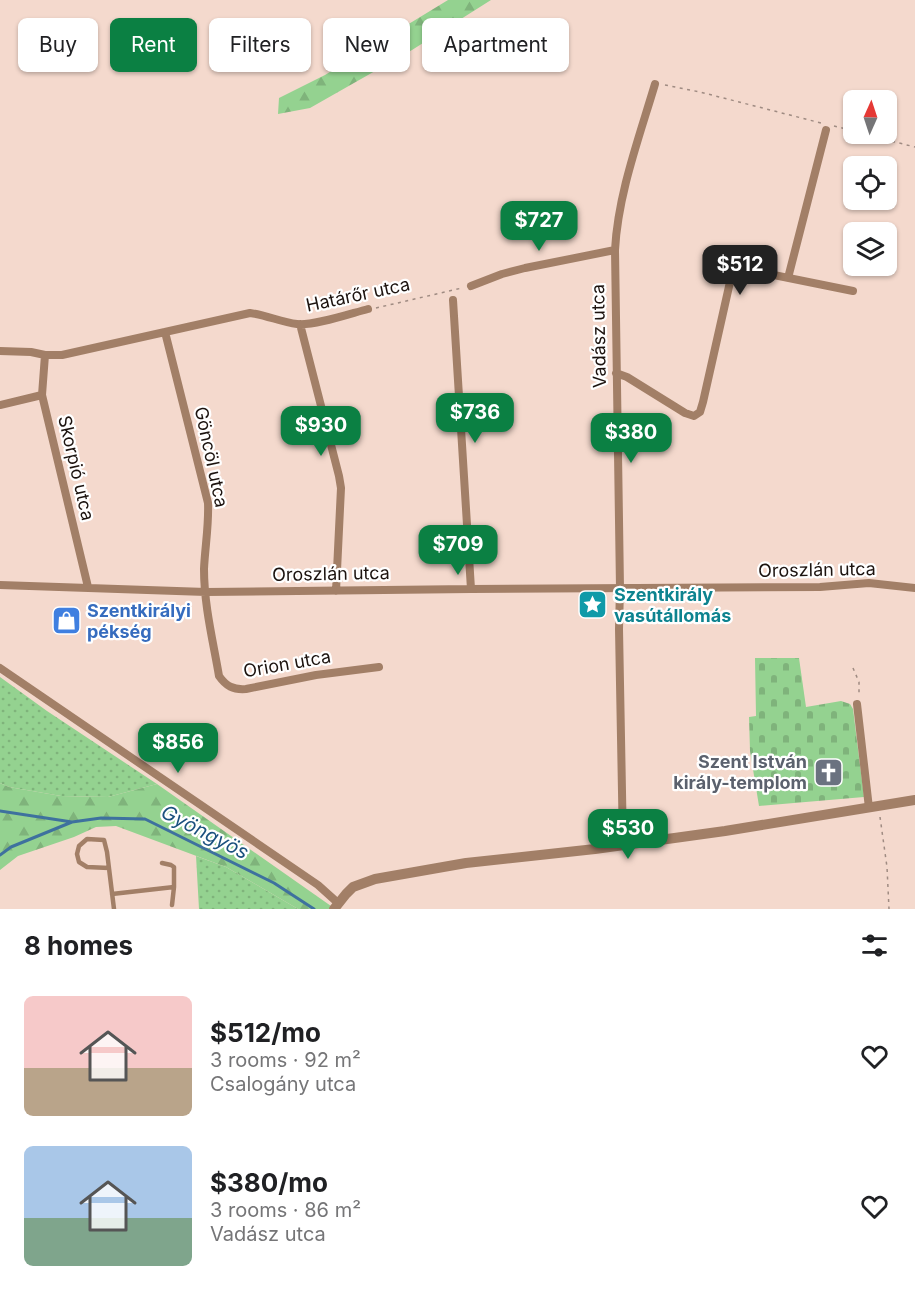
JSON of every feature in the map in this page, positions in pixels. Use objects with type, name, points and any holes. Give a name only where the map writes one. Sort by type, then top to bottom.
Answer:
[{"type":"street","name":"Vadász utca","points":[[623,846],[615,250],[623,195],[655,84]]},
{"type":"street","points":[[788,278],[826,130]]},
{"type":"street","points":[[471,286],[525,268],[615,250]]},
{"type":"street","points":[[616,373],[627,377],[685,413],[694,416],[700,412],[732,275],[737,270],[744,269],[852,291]]},
{"type":"street","points":[[453,300],[471,589]]},
{"type":"street","name":"Határőr utca","points":[[0,351],[62,355],[250,313],[300,324],[368,309]]},
{"type":"street","points":[[300,324],[341,488],[336,591]]},
{"type":"street","name":"Göncöl utca","points":[[165,332],[208,503],[204,569],[206,592]]},
{"type":"street","name":"Skorpió utca","points":[[45,355],[42,395],[88,587]]},
{"type":"street","points":[[0,405],[42,395]]},
{"type":"street","name":"Oroszlán utca","points":[[0,585],[206,592],[820,587],[869,583],[915,588]]},
{"type":"street","name":"Orion utca","points":[[206,592],[206,607],[219,676],[231,688],[246,690],[316,675],[379,667]]},
{"type":"street","points":[[0,668],[318,885],[336,906],[354,886],[375,879],[486,860],[623,846],[915,800]]},
{"type":"street","points":[[857,704],[874,807]]},
{"type":"lane","points":[[109,868],[87,867],[79,862],[77,854],[79,846],[87,839],[104,840],[106,845],[109,868],[114,909]]},
{"type":"lane","points":[[162,863],[171,864],[174,867],[172,905]]},
{"type":"lane","points":[[112,894],[174,887]]},
{"type":"path","points":[[655,84],[700,92],[843,128]]},
{"type":"path","points":[[897,142],[915,147]]},
{"type":"path","name":"Határőr utca","points":[[368,309],[471,286]]},
{"type":"path","points":[[853,668],[859,682],[860,692],[857,704]]},
{"type":"path","points":[[874,807],[887,867],[889,909]]},
{"type":"green space","points":[[448,0],[491,0],[463,18],[422,18],[422,44],[410,51],[410,23]]},
{"type":"green space","points":[[330,72],[373,72],[310,108],[278,114],[279,98]]},
{"type":"green space","points":[[755,658],[799,658],[806,707],[841,701],[850,704],[853,709],[864,797],[759,806],[750,751],[749,717],[756,716]]},
{"type":"green space","points":[[0,677],[157,784],[108,797],[61,796],[9,787],[0,783]]},
{"type":"green space","points":[[0,783],[9,787],[61,796],[108,797],[157,784],[331,906],[329,909],[298,909],[226,867],[116,826],[96,827],[18,856],[0,870]]},
{"type":"green space","points":[[196,856],[226,867],[298,909],[199,909]]},
{"type":"waterway","name":"Gyöngyös","points":[[0,811],[72,822]]},
{"type":"waterway","name":"Gyöngyös","points":[[0,855],[11,847],[72,822],[101,818],[145,819],[274,883],[314,909]]},
{"type":"place","name":"Szentkirály vasútállomás","points":[[593,605]]},
{"type":"place","name":"Szentkirályi pékség","points":[[66,621]]},
{"type":"place","name":"Szent István király-templom","points":[[828,772]]}]
